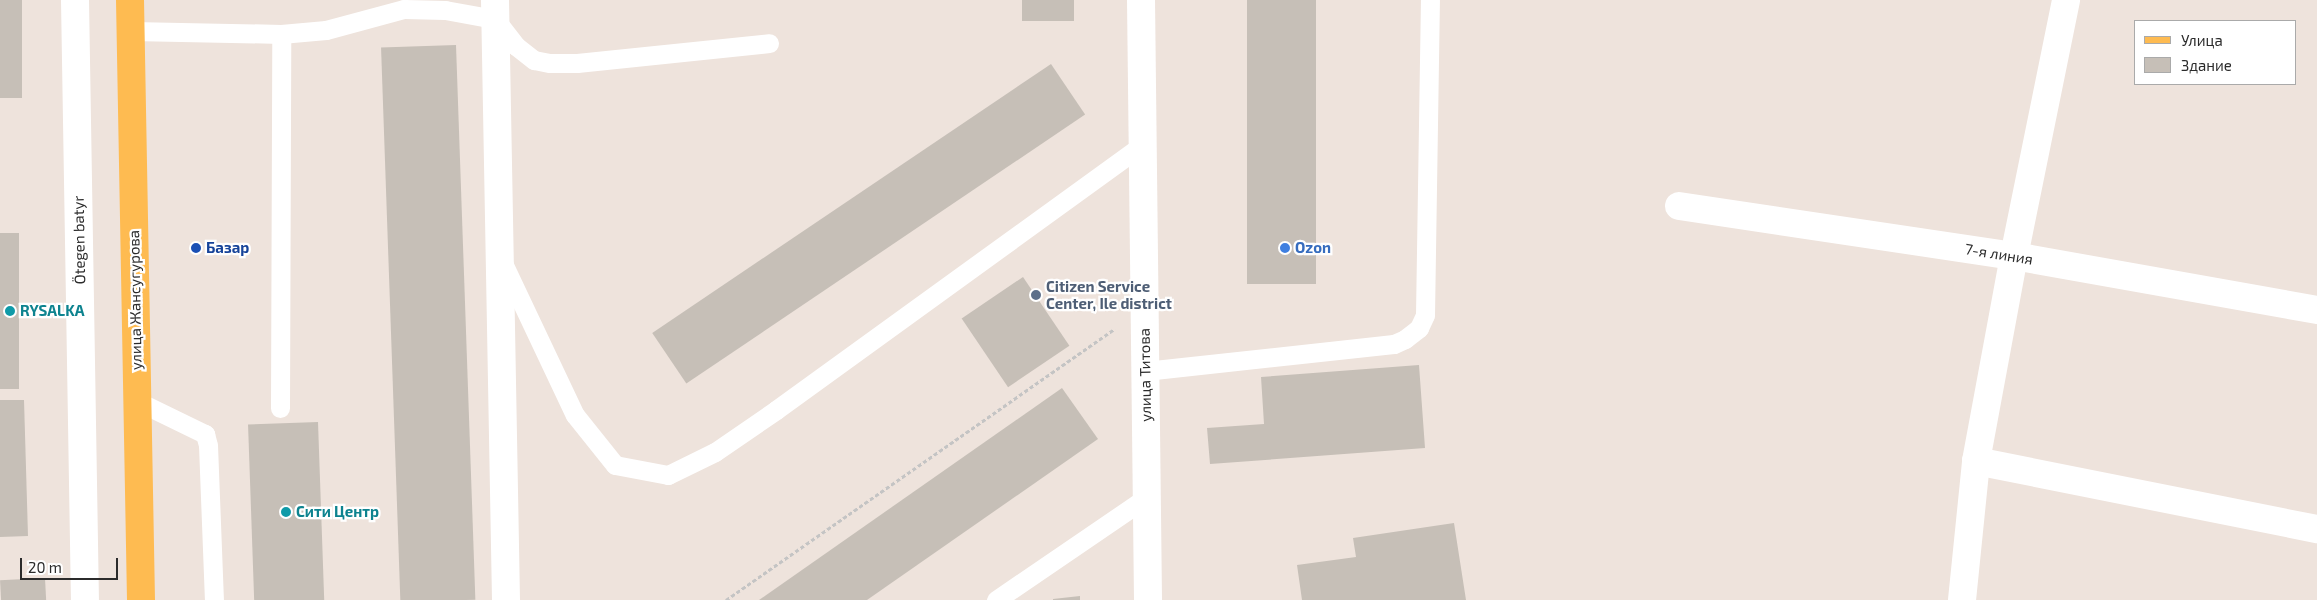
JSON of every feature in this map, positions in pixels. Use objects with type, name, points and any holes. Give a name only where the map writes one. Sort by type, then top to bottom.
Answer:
[{"type":"main road","name":"улица Жансугурова","points":[[130,0],[140,600]]},
{"type":"street","name":"Ötegen batyr","points":[[76,0],[85,600]]},
{"type":"street","name":"улица Титова","points":[[1141,0],[1148,600]]},
{"type":"street","points":[[1962,600],[1976,461],[2014,256],[2066,0]]},
{"type":"street","points":[[495,9],[498,253],[506,600]]},
{"type":"street","name":"7-я линия","points":[[1679,206],[2014,256],[2317,310]]},
{"type":"street","points":[[1976,461],[2317,529]]},
{"type":"lane","points":[[1145,371],[1394,344],[1405,339],[1419,328],[1425,315],[1430,0]]},
{"type":"lane","points":[[131,31],[281,34],[326,30],[404,10],[495,9],[516,46],[534,60],[550,62],[577,63],[769,42]]},
{"type":"lane","points":[[280,408],[281,34]]},
{"type":"lane","points":[[498,253],[575,415],[615,466],[668,475],[715,452],[769,415],[1143,144]]},
{"type":"lane","points":[[137,401],[205,434],[208,445],[214,600]]},
{"type":"lane","points":[[996,600],[1146,498]]},
{"type":"path","points":[[726,600],[1144,308]]},
{"type":"building","points":[[0,0],[22,0],[22,98],[0,98]]},
{"type":"building","points":[[1022,0],[1074,0],[1074,21],[1022,21]]},
{"type":"building","points":[[1247,0],[1316,0],[1316,284],[1247,284]]},
{"type":"building","points":[[456,45],[475,600],[400,600],[381,48]]},
{"type":"building","points":[[1051,64],[1085,115],[686,384],[652,333]]},
{"type":"building","name":"RYSALKA","points":[[0,233],[19,233],[19,389],[0,389]]},
{"type":"building","points":[[1023,277],[1069,346],[1008,387],[962,318]]},
{"type":"building","points":[[1419,365],[1425,448],[1210,464],[1207,428],[1264,424],[1261,377]]},
{"type":"building","points":[[1062,388],[1098,439],[867,600],[759,600]]},
{"type":"building","points":[[0,400],[24,400],[28,536],[0,537]]},
{"type":"building","name":"Сити Центр","points":[[318,422],[324,600],[254,600],[248,424]]},
{"type":"building","points":[[1454,523],[1466,600],[1302,600],[1297,565],[1356,557],[1353,538]]},
{"type":"building","points":[[45,578],[46,600],[1,600],[0,580]]},
{"type":"building","points":[[1080,596],[1080,600],[1053,600],[1053,599]]},
{"type":"place","name":"Базар","points":[[196,248]]},
{"type":"place","name":"Ozon","points":[[1285,248]]},
{"type":"place","name":"Citizen Service Center, Ile district","points":[[1036,295]]},
{"type":"place","name":"RYSALKA","points":[[10,311]]},
{"type":"place","name":"Сити Центр","points":[[286,512]]}]
